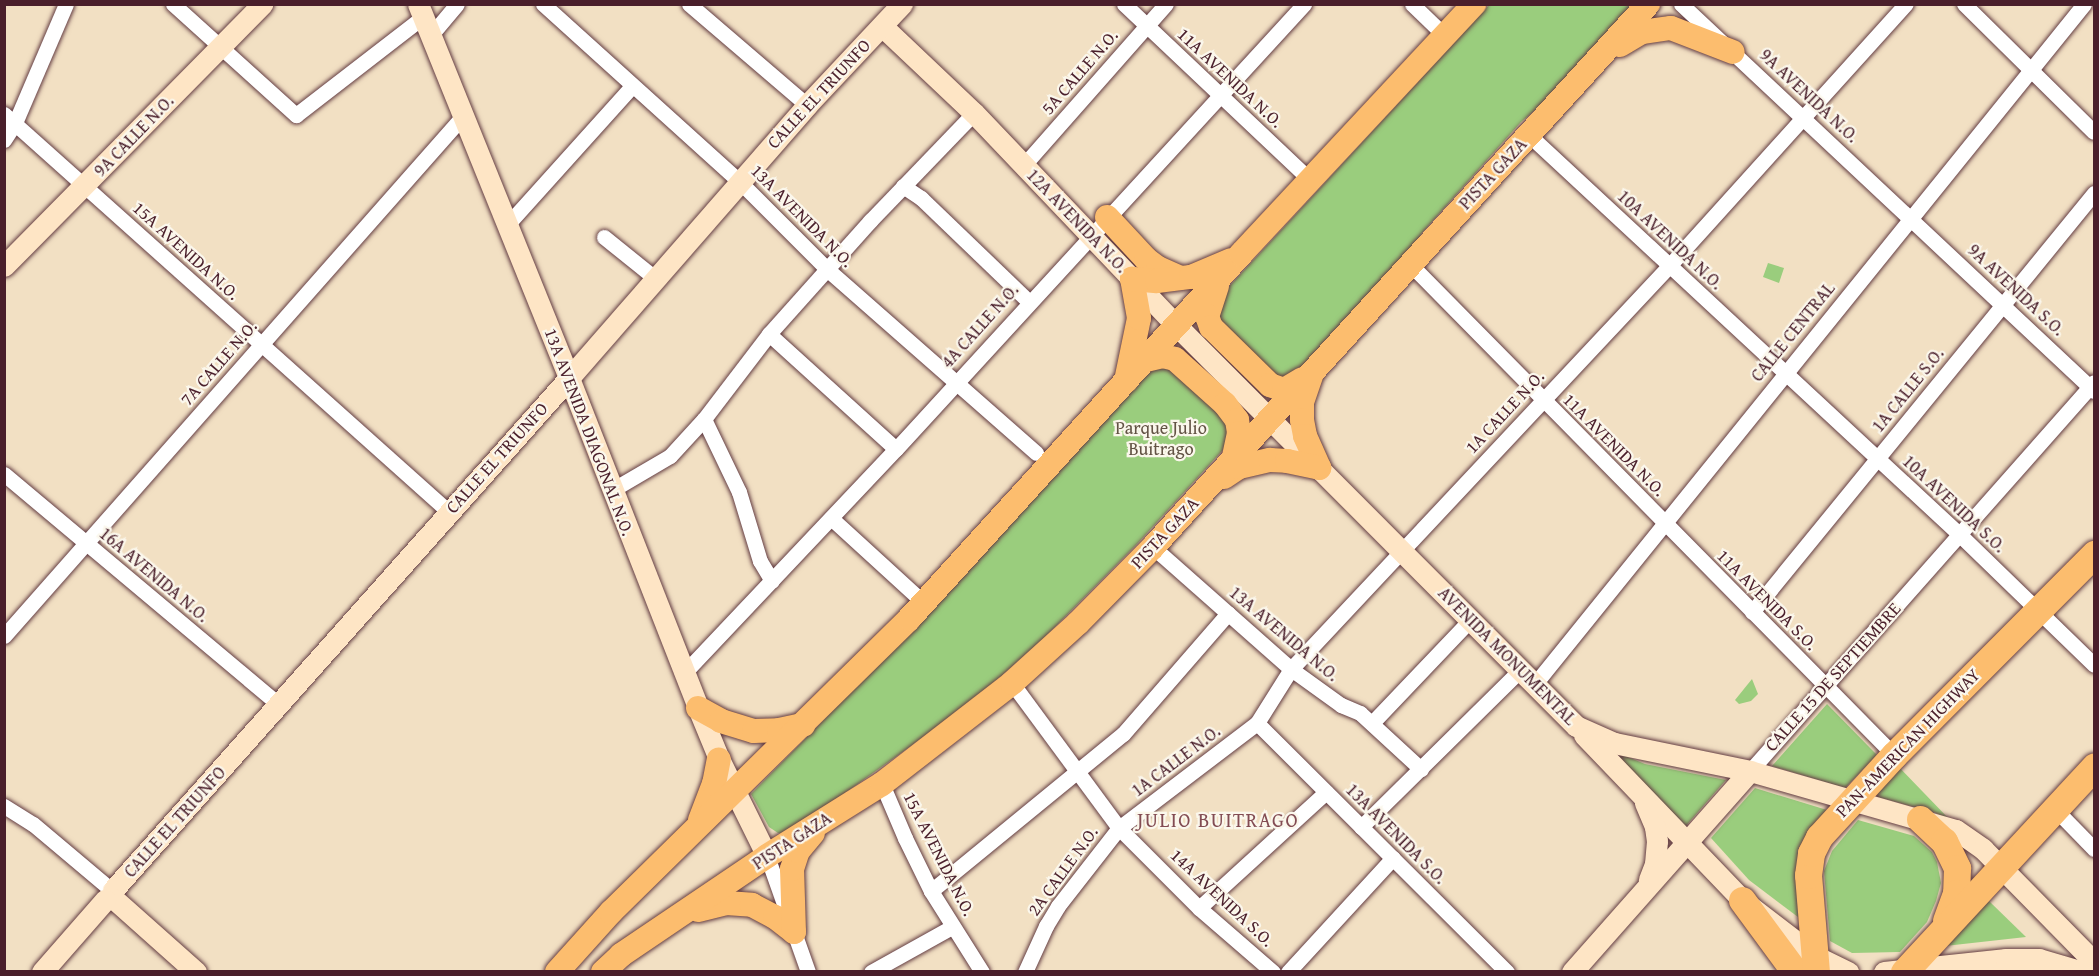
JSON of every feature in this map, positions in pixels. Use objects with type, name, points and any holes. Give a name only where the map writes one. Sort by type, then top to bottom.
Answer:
[{"type":"highway","name":"PAN-AMERICAN HIGHWAY","points":[[1808,966],[1809,861],[1824,831],[1894,755],[2094,554]]},
{"type":"highway","points":[[1898,971],[1940,932],[2094,767]]},
{"type":"highway","points":[[1920,819],[1944,841],[1957,868],[1956,893],[1940,932]]},
{"type":"highway","points":[[1742,900],[1808,966]]},
{"type":"main road","name":"9A CALLE N.O.","points":[[4,266],[86,186],[262,4]]},
{"type":"main road","name":"CALLE EL TRIUNFO","points":[[42,972],[569,378],[807,105],[902,4]]},
{"type":"main road","points":[[557,972],[611,912],[803,725],[924,603],[1241,254],[1474,4]]},
{"type":"main road","name":"PISTA GAZA","points":[[603,972],[621,955],[767,856],[882,783],[1012,683],[1078,623],[1153,547],[1648,4]]},
{"type":"main road","name":"13A AVENIDA DIAGONAL N.O.","points":[[424,19],[569,378],[698,708],[719,759],[767,856]]},
{"type":"main road","name":"12A AVENIDA N.O.","points":[[882,26],[974,113],[1177,326],[1270,418]]},
{"type":"main road","points":[[1603,56],[1632,37],[1662,28],[1680,31],[1733,52]]},
{"type":"main road","points":[[1107,217],[1146,259],[1158,268],[1180,278]]},
{"type":"main road","points":[[1125,383],[1138,318],[1132,279],[1157,281],[1180,278],[1213,270],[1241,254]]},
{"type":"main road","points":[[1220,278],[1209,304],[1207,316],[1211,327],[1270,386],[1284,390],[1314,370]]},
{"type":"main road","points":[[1146,360],[1163,356],[1175,359],[1225,404],[1237,420],[1239,433],[1234,457]]},
{"type":"main road","points":[[1314,370],[1302,402],[1302,420],[1305,436],[1319,468]]},
{"type":"main road","name":"AVENIDA MONUMENTAL","points":[[1270,418],[1576,726],[1628,747],[1750,771],[1920,819],[1969,837],[2094,962]]},
{"type":"main road","points":[[1204,490],[1239,467],[1254,462],[1287,461],[1319,468]]},
{"type":"main road","points":[[698,708],[721,721],[754,730],[779,730],[803,725]]},
{"type":"main road","points":[[1576,726],[1742,900]]},
{"type":"main road","points":[[695,830],[706,807],[719,759]]},
{"type":"main road","name":"CALLE 15 DE SEPTIEMBRE","points":[[1572,972],[1750,771]]},
{"type":"main road","points":[[1637,790],[1652,819],[1657,841],[1655,864],[1647,888]]},
{"type":"main road","points":[[794,932],[793,864],[802,845],[825,820]]},
{"type":"main road","points":[[109,895],[196,972]]},
{"type":"main road","points":[[679,916],[718,904],[743,903],[768,912],[794,932]]},
{"type":"main road","points":[[1898,971],[2006,959],[2028,959],[2059,963],[2083,972]]},
{"type":"main road","points":[[1808,966],[1848,972]]},
{"type":"street","points":[[4,141],[10,118],[66,4]]},
{"type":"street","points":[[173,4],[296,116],[424,19],[457,4]]},
{"type":"street","name":"13A AVENIDA N.O.","points":[[543,4],[740,182],[828,270],[1036,453]]},
{"type":"street","points":[[689,4],[807,105]]},
{"type":"street","name":"11A AVENIDA N.O.","points":[[1124,4],[1310,180]]},
{"type":"street","name":"5A CALLE N.O.","points":[[1023,165],[1166,4]]},
{"type":"street","name":"4A CALLE N.O.","points":[[684,673],[896,449],[1304,4]]},
{"type":"street","points":[[1412,4],[1445,36]]},
{"type":"street","name":"9A AVENIDA N.O.","points":[[1681,4],[1911,217]]},
{"type":"street","name":"1A CALLE N.O.","points":[[1119,828],[1257,723],[1291,669],[1669,266],[1906,4]]},
{"type":"street","points":[[1964,4],[2094,132]]},
{"type":"street","name":"CALLE CENTRAL","points":[[1361,827],[1421,769],[1527,678],[1664,524],[2084,4]]},
{"type":"street","points":[[507,225],[632,86]]},
{"type":"street","points":[[612,490],[670,456],[705,419],[769,334],[903,186],[974,113]]},
{"type":"street","name":"7A CALLE N.O.","points":[[4,636],[463,116]]},
{"type":"street","name":"15A AVENIDA N.O.","points":[[10,118],[260,345],[449,512]]},
{"type":"street","name":"10A AVENIDA N.O.","points":[[1529,135],[1784,374]]},
{"type":"street","points":[[903,186],[921,198],[1029,302]]},
{"type":"street","name":"1A CALLE S.O.","points":[[1752,612],[2003,306],[2091,203]]},
{"type":"street","name":"9A AVENIDA S.O.","points":[[1911,217],[2003,306],[2093,387]]},
{"type":"street","points":[[604,237],[656,279]]},
{"type":"street","name":"11A AVENIDA N.O.","points":[[1410,264],[1664,524]]},
{"type":"street","points":[[769,334],[896,449]]},
{"type":"street","name":"10A AVENIDA S.O.","points":[[1784,374],[1959,534],[2094,665]]},
{"type":"street","name":"CALLE 15 DE SEPTIEMBRE","points":[[1750,771],[1959,534],[2093,387]]},
{"type":"street","points":[[705,419],[739,492],[760,561],[772,581]]},
{"type":"street","name":"16A AVENIDA N.O.","points":[[4,474],[279,705]]},
{"type":"street","points":[[831,518],[924,603]]},
{"type":"street","name":"11A AVENIDA S.O.","points":[[1664,524],[1894,755]]},
{"type":"street","name":"13A AVENIDA N.O.","points":[[1153,547],[1291,669],[1341,705],[1360,713],[1421,769]]},
{"type":"street","points":[[931,891],[1123,734],[1228,613]]},
{"type":"street","points":[[1372,723],[1470,620]]},
{"type":"street","name":"14A AVENIDA S.O.","points":[[1012,683],[1119,828],[1198,908],[1274,972]]},
{"type":"street","name":"13A AVENIDA S.O.","points":[[1257,723],[1507,972]]},
{"type":"street","name":"15A AVENIDA N.O.","points":[[882,783],[904,838],[931,891],[982,972]]},
{"type":"street","points":[[1198,908],[1326,792]]},
{"type":"street","points":[[9,809],[33,824],[109,895]]},
{"type":"street","points":[[2055,809],[2094,849]]},
{"type":"street","name":"2A CALLE N.O.","points":[[1025,972],[1058,906],[1119,828]]},
{"type":"street","points":[[767,856],[808,972]]},
{"type":"street","points":[[1288,972],[1393,858]]},
{"type":"street","points":[[871,972],[952,927]]},
{"type":"green space","points":[[1489,5],[1635,5],[1541,105],[1521,122],[1421,234],[1414,251],[1295,377],[1277,379],[1220,325],[1219,301],[1225,291]]},
{"type":"green space","points":[[1768,263],[1784,268],[1779,283],[1763,277]]},
{"type":"green space","name":"Parque Julio Buitrago","points":[[1171,363],[1233,422],[1232,440],[1137,544],[1045,637],[971,703],[789,833],[778,833],[769,827],[751,794],[920,622],[1156,364]]},
{"type":"green space","points":[[1752,679],[1758,694],[1751,701],[1739,704],[1735,700]]},
{"type":"green space","points":[[1827,704],[1877,755],[1845,788],[1772,766]]},
{"type":"green space","points":[[1611,750],[1645,764],[1726,780],[1685,827]]},
{"type":"green space","points":[[1896,764],[1951,821],[1936,813],[1867,794]]},
{"type":"green space","points":[[1755,788],[1827,810],[1802,920],[1749,880],[1711,838]]},
{"type":"green space","points":[[1858,820],[1914,836],[1932,852],[1937,862],[1941,883],[1936,901],[1927,922],[1900,952],[1852,953],[1830,941],[1824,871],[1832,851]]},
{"type":"green space","points":[[1989,901],[2026,937],[1945,946]]},
{"type":"district","name":"JULIO BUITRAGO","points":[[1218,819]]}]
